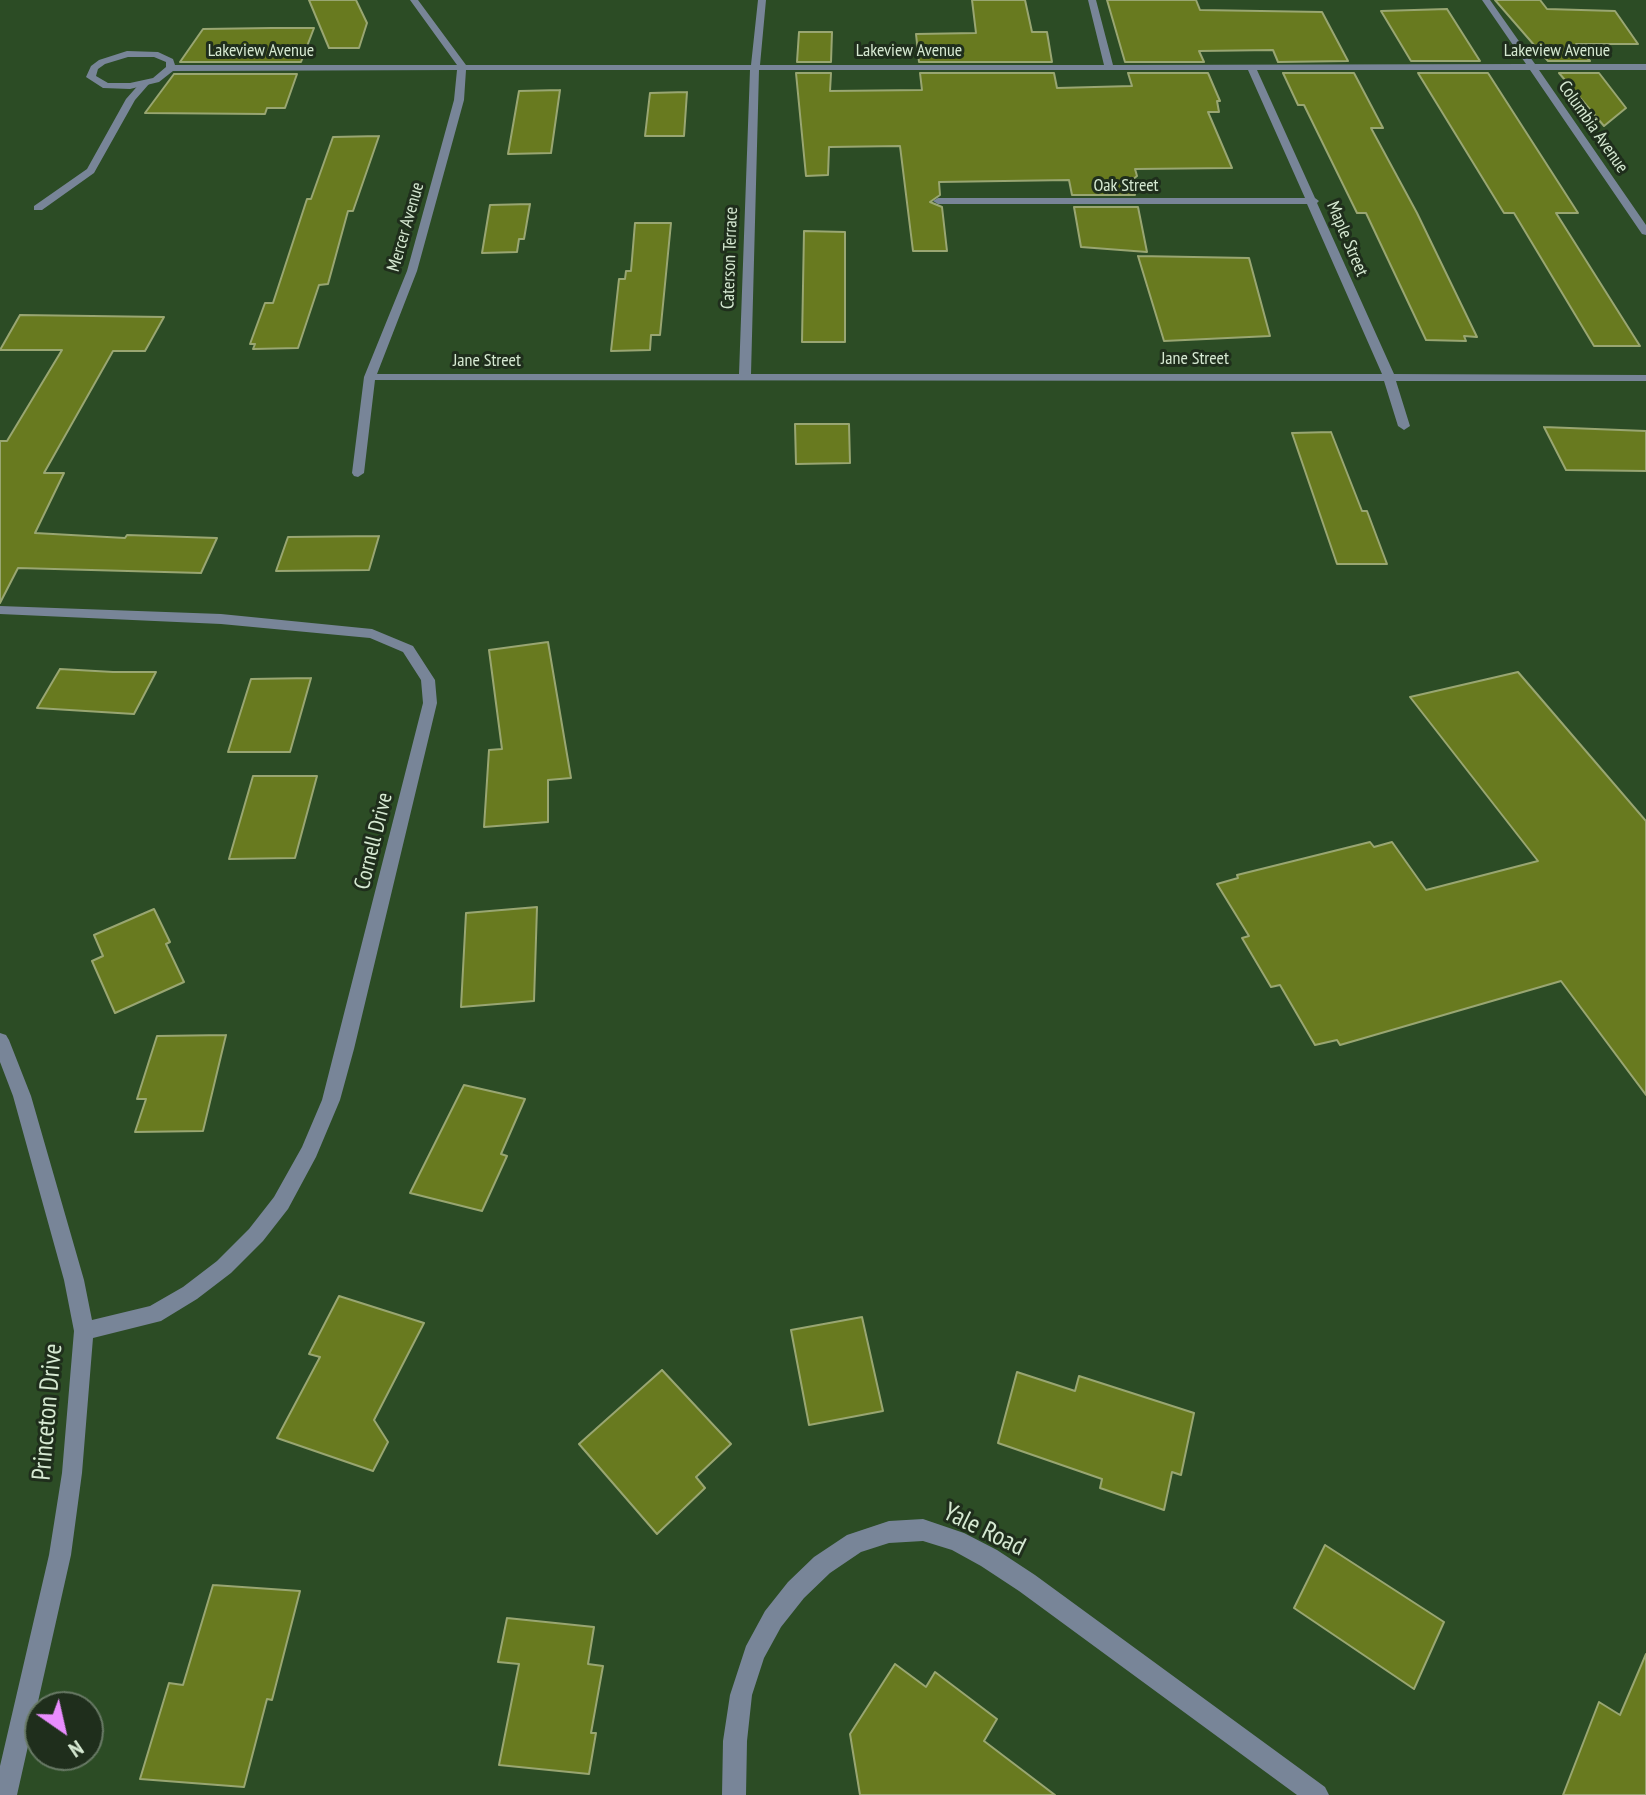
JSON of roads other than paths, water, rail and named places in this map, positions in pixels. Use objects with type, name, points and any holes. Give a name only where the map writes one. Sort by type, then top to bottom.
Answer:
[{"type":"street","points":[[414,0],[462,66]]},
{"type":"street","name":"Caterson Terrace","points":[[745,377],[755,67],[762,0]]},
{"type":"street","points":[[1092,0],[1109,67]]},
{"type":"street","name":"Columbia Avenue","points":[[1486,0],[1646,232]]},
{"type":"street","name":"Lakeview Avenue","points":[[142,53],[170,61],[171,68],[166,74],[144,84],[106,86],[96,82],[90,74],[102,62],[142,53]]},
{"type":"street","name":"Mercer Avenue","points":[[358,473],[370,377],[412,271],[459,100],[462,66]]},
{"type":"street","name":"Lakeview Avenue","points":[[171,68],[1646,67]]},
{"type":"street","name":"Maple Street","points":[[1252,68],[1314,201],[1389,377],[1404,426]]},
{"type":"street","points":[[38,208],[91,171],[131,99],[144,84]]},
{"type":"street","name":"Oak Street","points":[[938,201],[1314,201]]},
{"type":"street","name":"Jane Street","points":[[370,377],[1646,378]]},
{"type":"street","name":"Cornell Drive","points":[[0,610],[221,619],[372,634],[408,649],[428,680],[430,703],[348,1034],[331,1100],[310,1151],[281,1203],[256,1235],[224,1267],[190,1293],[154,1314],[84,1331]]},
{"type":"street","name":"Princeton Drive","points":[[0,1040],[22,1096],[74,1280],[84,1331],[72,1473],[60,1555],[5,1795]]},
{"type":"street","name":"Yale Road","points":[[734,1795],[735,1741],[741,1695],[754,1654],[773,1619],[796,1590],[822,1565],[855,1543],[889,1532],[923,1530],[956,1541],[1002,1566],[1317,1795]]}]
